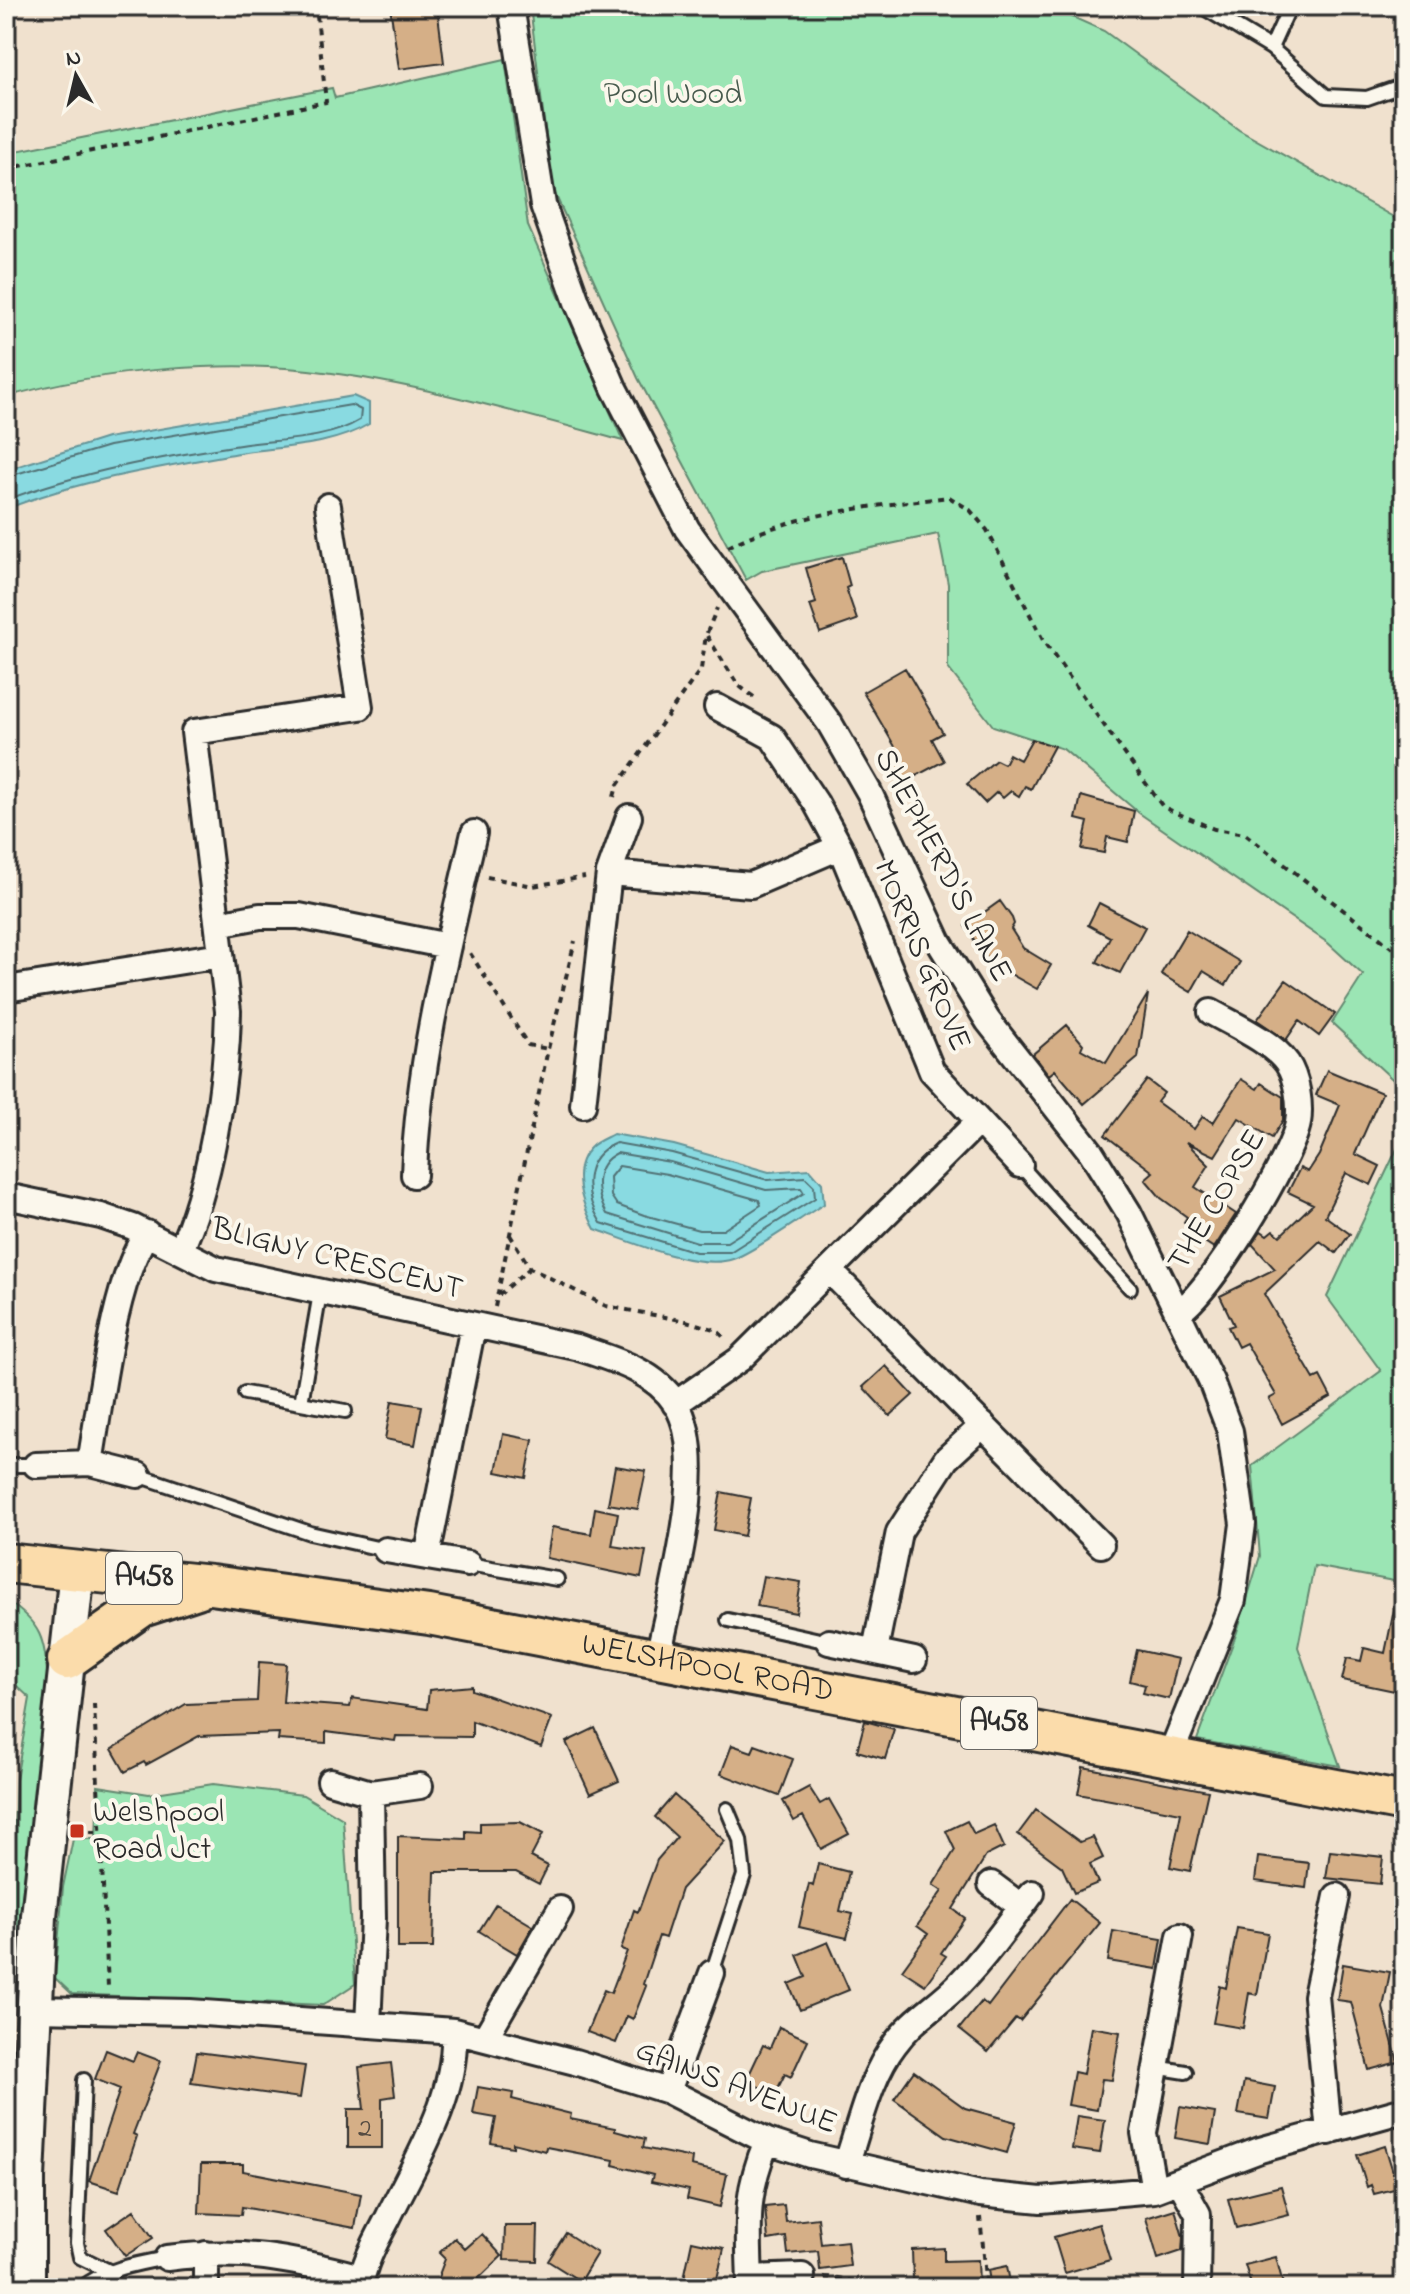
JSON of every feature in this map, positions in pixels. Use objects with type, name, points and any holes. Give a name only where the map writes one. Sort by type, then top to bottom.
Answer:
[{"type":"main road","name":"WELSHPOOL ROAD","points":[[6,1563],[211,1585],[429,1615],[1404,1802]]},
{"type":"main road","points":[[67,1660],[142,1607],[211,1585]]},
{"type":"street","name":"SHEPHERD'S LANE","points":[[511,6],[543,205],[577,302],[614,388],[687,529],[830,724],[869,792],[939,942],[988,1021],[1091,1152],[1129,1213],[1178,1312],[1230,1431],[1243,1524],[1233,1600],[1170,1756]]},
{"type":"street","points":[[180,1251],[192,1226],[205,1174],[227,1057],[228,1011],[194,732],[360,707],[328,506]]},
{"type":"street","name":"MORRIS GROVE","points":[[717,707],[772,737],[840,847],[932,1071],[1020,1165]]},
{"type":"street","points":[[583,1105],[609,873],[629,817]]},
{"type":"street","points":[[414,1175],[415,1133],[448,946],[474,833]]},
{"type":"street","name":"MORRIS GROVE","points":[[609,873],[751,885],[840,847]]},
{"type":"street","points":[[218,924],[260,916],[299,916],[448,946]]},
{"type":"street","points":[[6,989],[221,955]]},
{"type":"street","name":"THE COPSE","points":[[1178,1312],[1190,1306],[1218,1267],[1289,1150],[1298,1123],[1296,1092],[1287,1064],[1275,1052],[1211,1012]]},
{"type":"street","points":[[658,1658],[690,1488],[691,1456],[685,1426],[675,1404],[740,1359],[831,1272],[978,1122]]},
{"type":"street","name":"BLIGNY CRESCENT","points":[[6,1196],[101,1216],[147,1233],[216,1269],[576,1347],[628,1365],[675,1404]]},
{"type":"street","points":[[90,1463],[120,1302],[134,1251],[147,1233]]},
{"type":"street","points":[[831,1272],[1101,1545]]},
{"type":"street","name":"BLIGNY CRESCENT","points":[[427,1557],[473,1326]]},
{"type":"street","points":[[875,1650],[899,1532],[946,1459],[983,1425]]},
{"type":"street","points":[[36,1465],[90,1463],[138,1475]]},
{"type":"street","points":[[386,1550],[468,1564]]},
{"type":"street","points":[[27,2288],[33,2009],[47,1830],[77,1571]]},
{"type":"street","points":[[829,1642],[914,1660]]},
{"type":"street","points":[[330,1781],[371,1793],[420,1786]]},
{"type":"street","points":[[368,2025],[373,1918],[371,1793]]},
{"type":"street","points":[[846,2165],[877,2076],[893,2045],[917,2018],[972,1969],[1027,1900],[991,1884]]},
{"type":"street","points":[[1329,2132],[1316,1996],[1337,1896]]},
{"type":"street","points":[[485,2038],[560,1909]]},
{"type":"street","points":[[1154,2190],[1144,2133],[1180,1936]]},
{"type":"street","points":[[668,2091],[712,1973]]},
{"type":"street","name":"GAINS AVENUE","points":[[33,2009],[109,2009],[454,2031],[668,2091],[767,2141],[846,2165],[980,2194],[1041,2200],[1091,2198],[1154,2190],[1260,2150],[1404,2110]]},
{"type":"street","points":[[167,2258],[232,2252],[284,2258],[360,2283],[445,2092],[454,2048],[454,2031]]},
{"type":"street","points":[[767,2141],[752,2177],[747,2211],[750,2283],[802,2276]]},
{"type":"street","points":[[1180,2182],[1198,2214],[1197,2288]]},
{"type":"street","points":[[206,2254],[206,2281]]},
{"type":"lane","points":[[1201,6],[1271,48],[1326,96],[1367,98],[1404,85]]},
{"type":"lane","points":[[1271,48],[1290,6]]},
{"type":"lane","points":[[1020,1165],[1130,1288]]},
{"type":"lane","points":[[301,1403],[320,1293]]},
{"type":"lane","points":[[245,1393],[345,1411]]},
{"type":"lane","points":[[6,1465],[36,1465]]},
{"type":"lane","points":[[138,1475],[310,1533],[386,1550]]},
{"type":"lane","points":[[468,1564],[557,1579]]},
{"type":"lane","points":[[728,1620],[829,1642]]},
{"type":"lane","points":[[712,1973],[744,1875],[740,1840],[727,1809]]},
{"type":"lane","points":[[1155,2067],[1186,2072]]},
{"type":"lane","points":[[84,2080],[77,2243],[80,2257],[113,2273]]},
{"type":"lane","points":[[82,2288],[113,2273],[167,2258]]},
{"type":"path","points":[[6,169],[326,102],[316,6]]},
{"type":"path","points":[[708,557],[756,532],[799,518],[949,497],[970,510],[987,530],[1044,642],[1163,807],[1214,829],[1245,834],[1404,957]]},
{"type":"path","points":[[465,873],[533,886],[609,873]]},
{"type":"path","points":[[448,946],[470,953],[528,1045],[548,1049]]},
{"type":"path","points":[[509,1233],[530,1268],[606,1306],[717,1330],[740,1359]]},
{"type":"path","points":[[497,1297],[530,1268]]},
{"type":"path","points":[[94,1694],[109,2009]]},
{"type":"path","points":[[980,2194],[982,2263],[987,2273],[985,2288]]},
{"type":"path","points":[[802,2276],[850,2277],[860,2283],[902,2288]]},
{"type":"green space","name":"Pool Wood","points":[[530,6],[1048,6],[1104,31],[1239,130],[1404,223],[1404,1090],[1332,1023],[1363,975],[1328,943],[1139,813],[1063,749],[993,726],[948,668],[948,584],[938,534],[762,571],[746,580],[638,378],[552,187]]},
{"type":"green space","points":[[505,59],[528,226],[623,441],[442,394],[369,379],[253,366],[125,373],[6,397],[6,153],[332,88],[335,98]]},
{"type":"green space","points":[[1404,1134],[1404,1583],[1314,1566],[1298,1647],[1340,1766],[1197,1740],[1237,1632],[1260,1556],[1252,1466],[1381,1371],[1327,1297]]},
{"type":"green space","points":[[6,1600],[28,1617],[39,1634],[48,1681],[7,2026],[16,1780],[30,1698],[6,1676]]},
{"type":"green space","points":[[213,1784],[303,1795],[343,1819],[355,1984],[323,2005],[72,1994],[55,1978],[63,1887],[73,1839],[96,1839],[98,1786],[149,1794]]},
{"type":"water","points":[[353,396],[369,403],[369,424],[354,432],[306,444],[121,475],[6,509],[6,470],[107,438]]},
{"type":"water","points":[[613,1134],[674,1145],[769,1172],[810,1169],[822,1183],[824,1204],[733,1259],[701,1261],[644,1247],[595,1229],[582,1199],[579,1177],[584,1156],[593,1145]]},
{"type":"building","points":[[390,6],[437,6],[444,63],[399,69]]},
{"type":"building","points":[[842,557],[850,586],[846,588],[857,620],[820,633],[810,605],[816,603],[806,568]]},
{"type":"building","points":[[905,668],[943,733],[932,739],[944,761],[901,784],[890,763],[901,757],[863,692]]},
{"type":"building","points":[[1032,739],[1054,746],[1031,789],[1025,786],[1019,796],[1011,791],[1003,798],[997,792],[985,803],[967,784],[996,760],[1004,764],[1009,754],[1020,760]]},
{"type":"building","points":[[1081,796],[1134,811],[1128,842],[1107,837],[1104,853],[1082,849],[1088,822],[1076,819]]},
{"type":"building","points":[[1000,901],[1012,918],[1014,924],[1011,929],[1023,948],[1051,965],[1037,989],[998,967],[994,970],[965,926]]},
{"type":"building","points":[[1099,903],[1145,927],[1120,973],[1097,962],[1110,937],[1088,925]]},
{"type":"building","points":[[1187,930],[1240,962],[1226,985],[1203,971],[1191,992],[1161,974]]},
{"type":"building","points":[[1286,980],[1335,1014],[1319,1036],[1299,1021],[1286,1040],[1257,1020]]},
{"type":"building","points":[[1148,994],[1138,1058],[1084,1104],[1055,1070],[1049,1075],[1033,1054],[1067,1025],[1083,1044],[1081,1049],[1106,1063]]},
{"type":"building","points":[[1327,1070],[1382,1093],[1355,1154],[1380,1166],[1371,1185],[1346,1173],[1325,1216],[1350,1234],[1336,1253],[1320,1241],[1264,1294],[1314,1379],[1320,1376],[1331,1397],[1282,1424],[1269,1399],[1276,1395],[1246,1343],[1238,1347],[1228,1327],[1234,1325],[1220,1296],[1275,1269],[1252,1244],[1261,1231],[1267,1235],[1273,1230],[1280,1236],[1313,1204],[1288,1192],[1300,1168],[1308,1172],[1319,1155],[1340,1105],[1316,1095]]},
{"type":"building","points":[[1241,1079],[1257,1089],[1261,1083],[1283,1097],[1283,1120],[1272,1138],[1239,1118],[1215,1156],[1186,1142],[1209,1165],[1195,1187],[1236,1214],[1214,1248],[1191,1233],[1194,1228],[1184,1222],[1187,1217],[1161,1198],[1145,1179],[1153,1172],[1105,1135],[1147,1080],[1164,1093],[1157,1102],[1194,1129],[1203,1116],[1213,1123]]},
{"type":"building","points":[[886,1366],[913,1395],[890,1416],[863,1387]]},
{"type":"building","points":[[392,1401],[422,1406],[415,1445],[385,1439]]},
{"type":"building","points":[[503,1434],[533,1440],[526,1478],[496,1472]]},
{"type":"building","points":[[615,1466],[646,1471],[638,1509],[608,1504]]},
{"type":"building","points":[[721,1492],[751,1498],[744,1536],[714,1530]]},
{"type":"building","points":[[595,1508],[618,1513],[612,1546],[646,1551],[641,1578],[547,1558],[552,1527],[591,1534]]},
{"type":"building","points":[[763,1576],[801,1582],[796,1613],[757,1606]]},
{"type":"building","points":[[1395,1605],[1404,1606],[1404,1693],[1342,1680],[1347,1658],[1361,1661],[1364,1648],[1385,1653]]},
{"type":"building","points":[[1137,1650],[1178,1659],[1169,1699],[1143,1693],[1145,1685],[1130,1681]]},
{"type":"building","points":[[259,1662],[286,1664],[283,1702],[350,1707],[352,1698],[427,1709],[429,1690],[472,1686],[472,1690],[552,1718],[541,1747],[472,1721],[472,1737],[396,1736],[395,1741],[326,1732],[326,1743],[278,1740],[279,1733],[199,1736],[146,1765],[144,1762],[125,1772],[112,1749],[186,1704],[257,1701]]},
{"type":"building","points":[[865,1721],[894,1729],[885,1759],[857,1751]]},
{"type":"building","points":[[595,1728],[619,1781],[590,1794],[566,1742]]},
{"type":"building","points":[[732,1745],[752,1752],[755,1745],[793,1759],[779,1796],[721,1774]]},
{"type":"building","points":[[1083,1767],[1208,1791],[1190,1871],[1170,1867],[1181,1813],[1078,1794]]},
{"type":"building","points":[[809,1787],[820,1804],[829,1799],[849,1834],[821,1849],[803,1816],[794,1821],[783,1801]]},
{"type":"building","points":[[674,1795],[725,1841],[681,1889],[665,1938],[659,1936],[643,1984],[646,1986],[633,2019],[627,2016],[616,2043],[587,2032],[604,1990],[611,1993],[627,1951],[621,1949],[634,1910],[638,1912],[657,1860],[677,1837],[655,1817]]},
{"type":"building","points":[[1036,1810],[1080,1842],[1093,1837],[1103,1858],[1090,1864],[1098,1883],[1074,1893],[1062,1867],[1018,1834]]},
{"type":"building","points":[[967,1821],[974,1834],[994,1825],[1004,1847],[986,1856],[953,1909],[965,1918],[941,1953],[946,1956],[925,1985],[902,1970],[928,1934],[917,1926],[942,1891],[933,1885],[955,1850],[946,1831]]},
{"type":"building","points":[[520,1822],[543,1834],[531,1857],[548,1866],[539,1884],[516,1872],[435,1872],[433,1948],[398,1948],[398,1836],[466,1839],[466,1831],[480,1832],[480,1823]]},
{"type":"building","points":[[1330,1851],[1383,1857],[1380,1884],[1326,1878]]},
{"type":"building","points":[[1258,1857],[1309,1863],[1306,1888],[1255,1881]]},
{"type":"building","points":[[818,1864],[849,1872],[840,1911],[853,1914],[847,1938],[799,1927],[809,1884],[813,1886]]},
{"type":"building","points":[[1070,1899],[1100,1923],[1020,2021],[1016,2018],[988,2052],[959,2029],[982,2001],[988,2006]]},
{"type":"building","points":[[496,1904],[533,1926],[517,1954],[479,1931]]},
{"type":"building","points":[[1237,1928],[1268,1933],[1257,1995],[1249,1993],[1243,2028],[1213,2023],[1220,1986],[1226,1988]]},
{"type":"building","points":[[1113,1931],[1162,1939],[1157,1969],[1108,1961]]},
{"type":"building","points":[[828,1942],[849,1990],[800,2010],[789,1984],[806,1977],[797,1955]]},
{"type":"building","points":[[1343,1964],[1390,1972],[1383,2008],[1398,2062],[1369,2070],[1351,2002],[1337,2000]]},
{"type":"building","points":[[779,2027],[808,2040],[791,2077],[785,2074],[775,2094],[746,2081],[763,2045],[770,2048]]},
{"type":"building","points":[[1091,2027],[1120,2032],[1112,2080],[1102,2079],[1097,2110],[1068,2105],[1074,2072],[1083,2074]]},
{"type":"building","points":[[106,2050],[133,2061],[137,2052],[161,2061],[133,2134],[137,2136],[119,2191],[89,2181],[120,2089],[95,2079]]},
{"type":"building","points":[[197,2052],[305,2066],[300,2098],[191,2083]]},
{"type":"building","points":[[391,2063],[395,2096],[382,2098],[382,2148],[348,2148],[348,2109],[364,2109],[359,2067]]},
{"type":"building","points":[[914,2071],[965,2108],[1016,2122],[1007,2153],[946,2136],[894,2099]]},
{"type":"building","points":[[1244,2081],[1275,2087],[1269,2119],[1238,2114]]},
{"type":"building","points":[[478,2087],[513,2093],[512,2099],[571,2114],[570,2119],[615,2128],[615,2131],[645,2139],[643,2148],[692,2158],[691,2166],[727,2174],[720,2207],[687,2199],[689,2190],[651,2182],[653,2175],[613,2165],[614,2160],[546,2147],[545,2151],[513,2143],[513,2147],[491,2143],[496,2118],[473,2114]]},
{"type":"building","points":[[1180,2107],[1215,2113],[1210,2144],[1175,2138]]},
{"type":"building","points":[[1077,2116],[1105,2120],[1100,2153],[1072,2149]]},
{"type":"building","points":[[1385,2146],[1398,2188],[1374,2194],[1371,2185],[1367,2187],[1357,2155]]},
{"type":"building","points":[[201,2164],[243,2164],[243,2171],[361,2194],[355,2228],[242,2207],[241,2215],[199,2213]]},
{"type":"building","points":[[1281,2186],[1289,2215],[1236,2228],[1228,2199]]},
{"type":"building","points":[[784,2205],[786,2222],[818,2218],[821,2244],[847,2241],[850,2266],[820,2270],[818,2251],[788,2254],[786,2237],[768,2240],[765,2207]]},
{"type":"building","points":[[1175,2209],[1183,2237],[1182,2251],[1158,2259],[1146,2218]]},
{"type":"building","points":[[134,2210],[153,2238],[125,2256],[106,2229]]},
{"type":"building","points":[[1099,2224],[1110,2260],[1065,2273],[1054,2237]]},
{"type":"building","points":[[505,2226],[538,2226],[537,2261],[504,2260]]},
{"type":"building","points":[[566,2233],[597,2253],[580,2281],[548,2261]]},
{"type":"building","points":[[482,2234],[502,2256],[469,2288],[434,2288],[445,2259],[439,2253],[455,2238],[465,2249]]},
{"type":"building","points":[[692,2241],[724,2248],[715,2288],[683,2283]]},
{"type":"building","points":[[944,2248],[944,2261],[978,2260],[979,2285],[944,2286],[944,2279],[913,2280],[912,2250]]},
{"type":"building","points":[[1276,2257],[1284,2288],[1252,2288],[1245,2265]]},
{"type":"building","points":[[1007,2266],[1011,2288],[991,2288],[988,2270]]},
{"type":"place","name":"Welshpool Road Jct","points":[[77,1831]]}]
